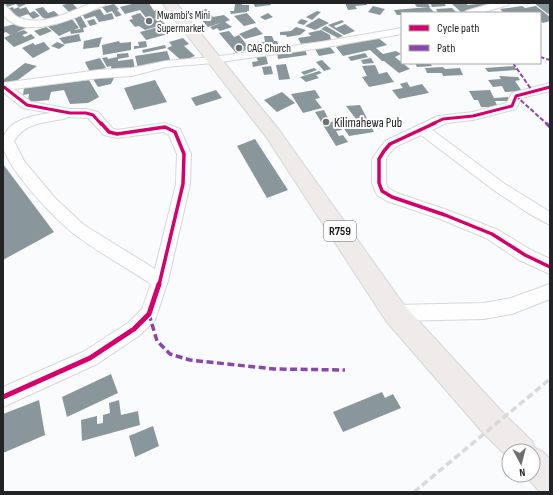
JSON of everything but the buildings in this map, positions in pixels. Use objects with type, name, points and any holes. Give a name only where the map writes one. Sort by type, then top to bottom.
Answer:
[{"type":"main road","name":"R759","points":[[169,3],[273,134],[396,313],[495,425],[515,443]]},
{"type":"street","points":[[3,8],[8,21],[29,24],[47,22],[74,15],[101,3]]},
{"type":"street","points":[[473,12],[504,3]]},
{"type":"street","points":[[4,87],[99,74],[132,72],[166,64],[213,60],[321,45],[401,31]]},
{"type":"street","points":[[3,397],[90,358],[134,329],[148,314],[160,281],[184,184],[184,154],[175,132],[165,127],[117,134],[108,132],[93,115],[86,113],[70,113],[27,105],[4,87]]},
{"type":"street","points":[[550,87],[516,96],[512,106],[473,116],[443,119],[390,144],[379,160],[379,183],[382,191],[392,197],[445,215],[492,234],[525,255],[550,267]]},
{"type":"street","points":[[70,113],[30,121],[15,129],[7,141],[18,164],[50,202],[79,229],[160,281]]},
{"type":"street","points":[[422,129],[488,180],[550,219]]},
{"type":"street","points":[[396,313],[484,311],[512,306],[550,291]]},
{"type":"railway","points":[[414,492],[550,379]]},
{"type":"marked path","points":[[541,57],[550,60]]},
{"type":"marked path","points":[[514,64],[533,92]]},
{"type":"marked path","points":[[516,96],[550,127]]},
{"type":"marked path","points":[[149,314],[157,341],[170,354],[190,360],[274,369],[345,370]]},
{"type":"cycle path","points":[[3,397],[90,358],[134,329],[149,314],[160,281],[183,184],[184,154],[175,132],[165,127],[117,134],[109,132],[93,115],[86,113],[70,113],[27,105],[4,87]]},
{"type":"cycle path","points":[[550,87],[516,96],[512,106],[473,116],[443,119],[390,144],[379,159],[379,183],[382,191],[392,197],[445,215],[492,234],[525,255],[550,267]]},
{"type":"place","name":"Mwambi’s Mini Supermarket","points":[[149,21]]},
{"type":"place","name":"CAG Church","points":[[239,48]]},
{"type":"place","name":"Kilimahewa Pub","points":[[326,122]]}]
